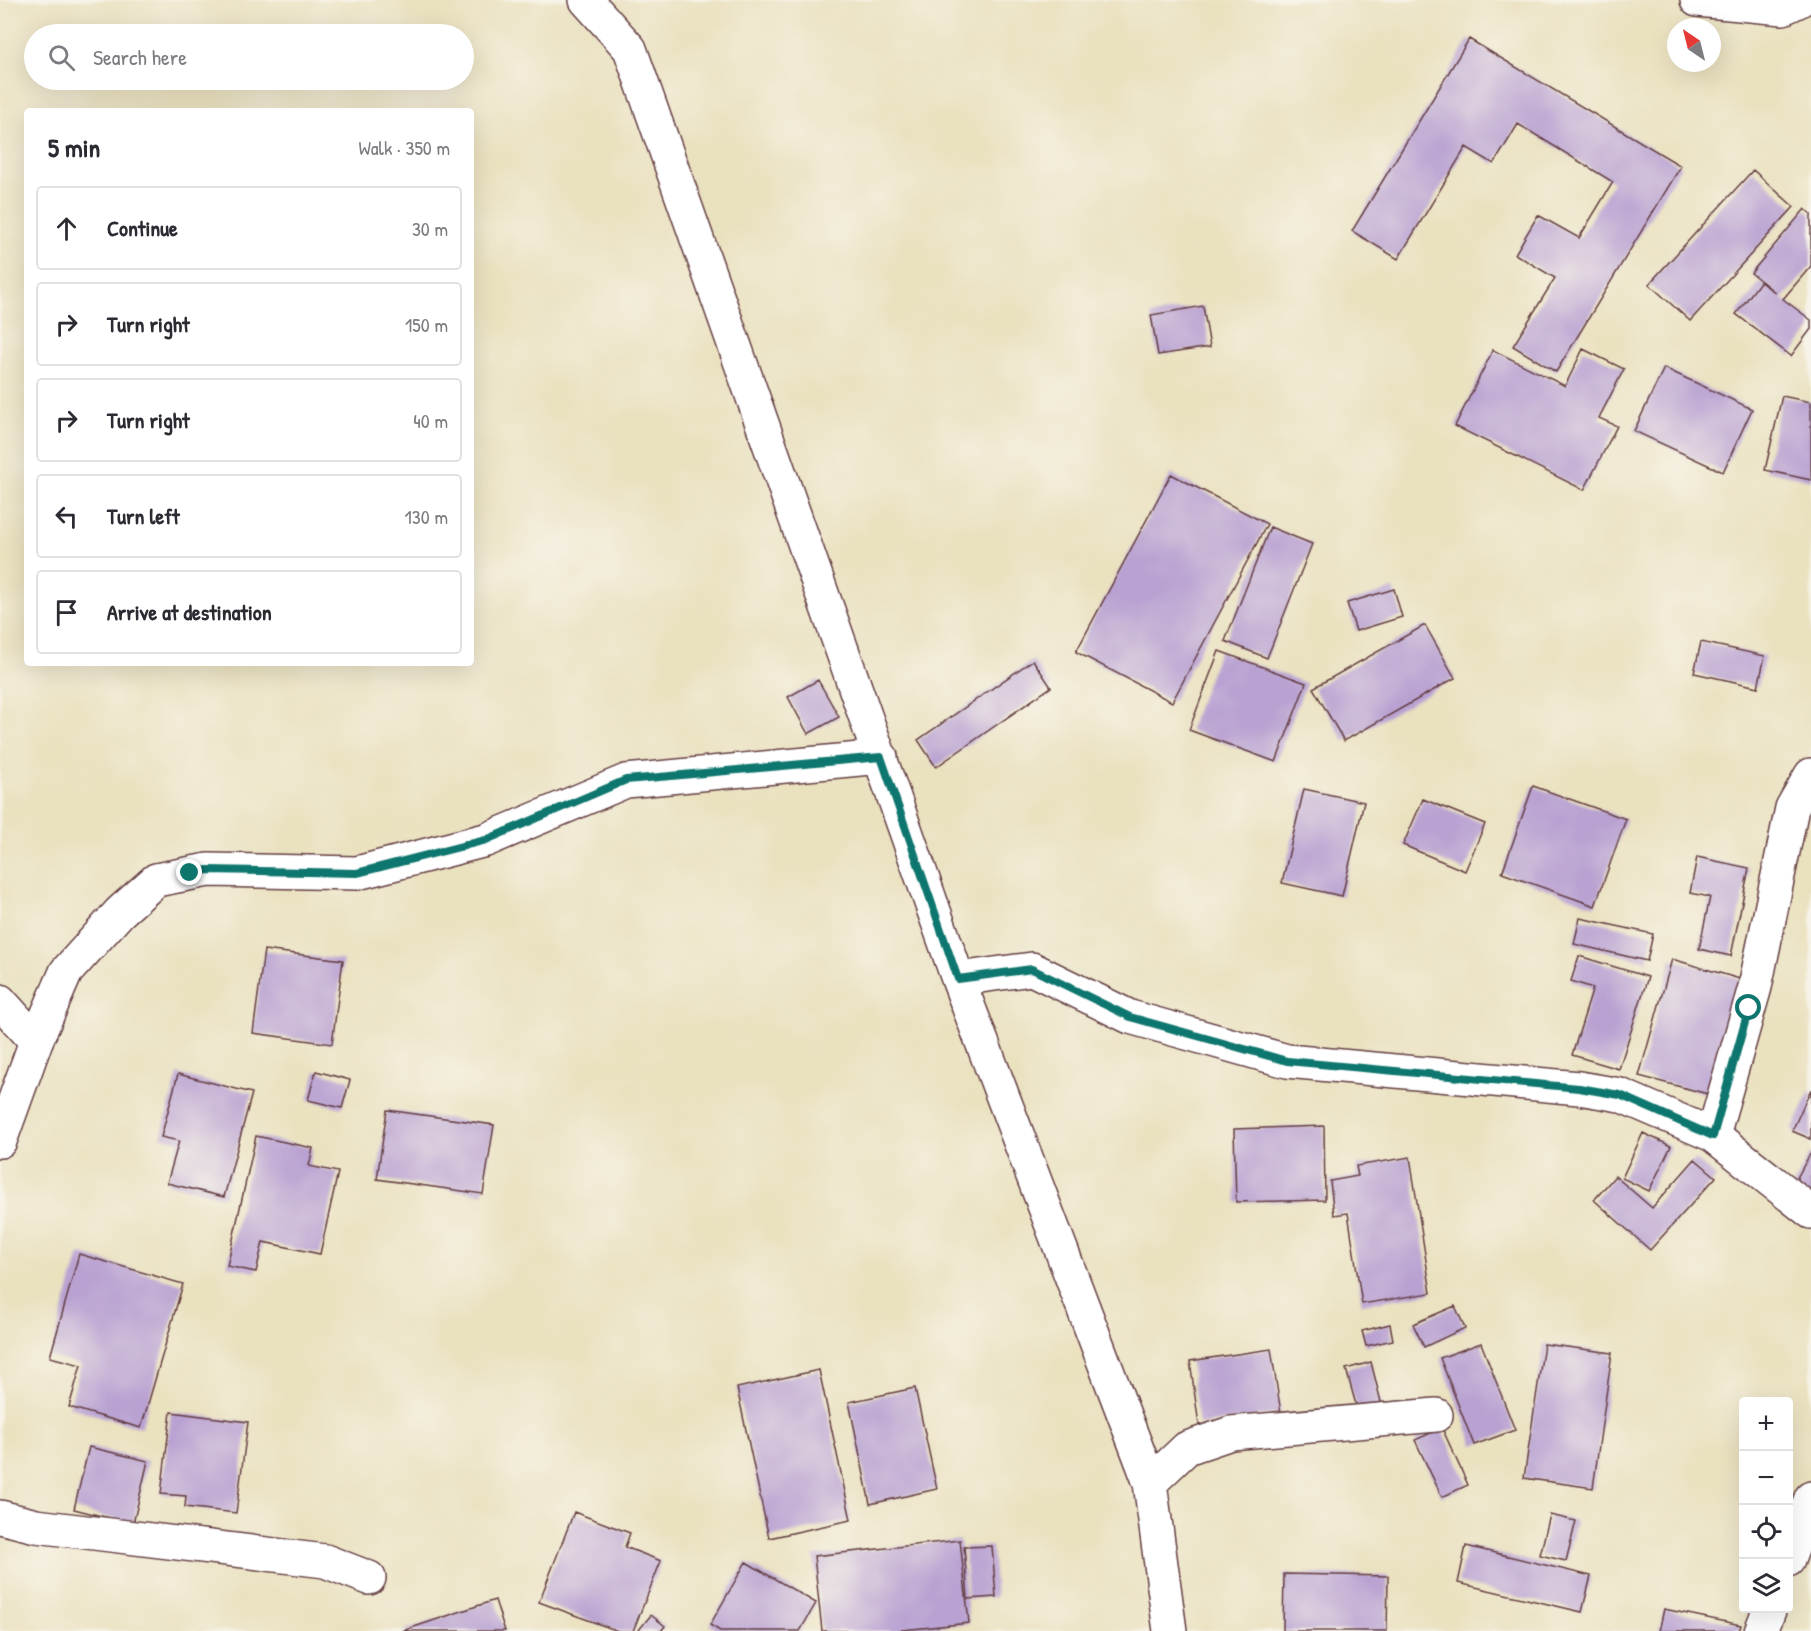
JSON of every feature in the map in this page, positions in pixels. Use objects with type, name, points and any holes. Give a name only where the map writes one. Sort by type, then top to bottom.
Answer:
[{"type":"street","points":[[586,0],[630,49],[958,979],[1150,1483],[1170,1631]]},
{"type":"street","points":[[1697,0],[1783,8],[1800,0]]},
{"type":"street","points":[[0,1141],[36,1041],[66,972],[120,912],[156,880],[208,870],[357,873],[486,840],[626,780],[881,757]]},
{"type":"street","points":[[1713,1136],[1755,987],[1792,808],[1811,775]]},
{"type":"street","points":[[958,979],[1032,969],[1130,1017],[1287,1061],[1579,1088],[1620,1095],[1713,1136],[1811,1212]]},
{"type":"street","points":[[0,1001],[36,1041]]},
{"type":"street","points":[[1150,1483],[1187,1448],[1231,1433],[1436,1415]]},
{"type":"street","points":[[1788,1559],[1811,1498]]},
{"type":"street","points":[[0,1517],[36,1526],[325,1561],[369,1578]]},
{"type":"street","points":[[1761,1631],[1768,1613]]},
{"type":"building","points":[[1469,39],[1681,166],[1556,372],[1513,346],[1555,278],[1515,254],[1538,215],[1579,238],[1613,182],[1518,124],[1494,164],[1466,147],[1398,259],[1352,231]]},
{"type":"building","points":[[1753,170],[1794,207],[1690,321],[1649,284]]},
{"type":"building","points":[[1805,209],[1811,214],[1811,266],[1783,299],[1811,320],[1811,329],[1791,356],[1736,314],[1760,282],[1776,293],[1751,273]]},
{"type":"building","points":[[1203,306],[1210,347],[1158,355],[1151,315]]},
{"type":"building","points":[[1583,349],[1624,369],[1599,418],[1617,426],[1584,490],[1455,426],[1493,350],[1565,386]]},
{"type":"building","points":[[1664,368],[1752,409],[1723,472],[1634,431]]},
{"type":"building","points":[[1782,396],[1811,402],[1811,480],[1765,470]]},
{"type":"building","points":[[1171,474],[1267,524],[1172,702],[1076,652]]},
{"type":"building","points":[[1270,527],[1312,544],[1267,658],[1225,641]]},
{"type":"building","points":[[1394,589],[1402,617],[1356,631],[1347,603]]},
{"type":"building","points":[[1425,625],[1455,678],[1344,741],[1313,688]]},
{"type":"building","points":[[1701,642],[1765,656],[1758,687],[1694,673]]},
{"type":"building","points":[[1219,651],[1306,683],[1276,762],[1189,730]]},
{"type":"building","points":[[1033,660],[1051,687],[936,767],[918,740]]},
{"type":"building","points":[[818,680],[839,717],[808,734],[788,697]]},
{"type":"building","points":[[1533,786],[1626,819],[1595,906],[1502,873]]},
{"type":"building","points":[[1304,789],[1364,802],[1342,896],[1282,883]]},
{"type":"building","points":[[1423,799],[1485,824],[1465,871],[1403,845]]},
{"type":"building","points":[[1697,857],[1749,868],[1731,956],[1699,949],[1710,897],[1690,893]]},
{"type":"building","points":[[1580,918],[1653,934],[1647,961],[1574,944]]},
{"type":"building","points":[[264,950],[343,960],[332,1044],[253,1033]]},
{"type":"building","points":[[1579,956],[1648,977],[1619,1069],[1572,1055],[1593,988],[1571,981]]},
{"type":"building","points":[[1672,959],[1740,979],[1708,1094],[1639,1076]]},
{"type":"building","points":[[316,1071],[350,1080],[342,1108],[308,1100]]},
{"type":"building","points":[[178,1074],[252,1093],[224,1197],[167,1183],[179,1141],[161,1137]]},
{"type":"building","points":[[1811,1089],[1811,1139],[1792,1131]]},
{"type":"building","points":[[387,1110],[494,1125],[483,1194],[377,1179]]},
{"type":"building","points":[[1324,1126],[1325,1200],[1236,1202],[1234,1129]]},
{"type":"building","points":[[1643,1133],[1671,1146],[1649,1191],[1622,1178]]},
{"type":"building","points":[[256,1136],[313,1148],[309,1166],[338,1172],[320,1254],[263,1242],[256,1272],[227,1266]]},
{"type":"building","points":[[1811,1152],[1811,1202],[1790,1191]]},
{"type":"building","points":[[1410,1157],[1431,1293],[1362,1304],[1348,1213],[1334,1215],[1330,1181],[1358,1176],[1356,1166]]},
{"type":"building","points":[[1695,1159],[1716,1177],[1650,1250],[1594,1200],[1615,1176],[1652,1208]]},
{"type":"building","points":[[79,1254],[183,1284],[141,1428],[69,1407],[81,1365],[50,1357]]},
{"type":"building","points":[[1455,1306],[1465,1328],[1424,1347],[1413,1324]]},
{"type":"building","points":[[1390,1324],[1393,1340],[1366,1346],[1362,1331]]},
{"type":"building","points":[[1481,1343],[1515,1430],[1474,1445],[1440,1358]]},
{"type":"building","points":[[1544,1344],[1612,1353],[1593,1488],[1524,1478]]},
{"type":"building","points":[[1271,1349],[1281,1413],[1199,1425],[1190,1361]]},
{"type":"building","points":[[1371,1362],[1382,1406],[1358,1412],[1346,1369]]},
{"type":"building","points":[[819,1370],[851,1520],[769,1538],[737,1388]]},
{"type":"building","points":[[915,1388],[937,1489],[870,1504],[849,1402]]},
{"type":"building","points":[[171,1412],[248,1422],[236,1513],[185,1507],[186,1496],[161,1494]]},
{"type":"building","points":[[1442,1428],[1468,1485],[1442,1497],[1415,1440]]},
{"type":"building","points":[[89,1447],[148,1461],[133,1524],[74,1509]]},
{"type":"building","points":[[574,1512],[630,1533],[625,1547],[661,1561],[633,1631],[618,1631],[539,1602]]},
{"type":"building","points":[[1550,1515],[1576,1521],[1566,1561],[1540,1555]]},
{"type":"building","points":[[960,1540],[969,1623],[893,1631],[822,1631],[814,1556]]},
{"type":"building","points":[[992,1546],[996,1597],[968,1599],[964,1547]]},
{"type":"building","points":[[1466,1546],[1591,1576],[1582,1612],[1458,1583]]},
{"type":"building","points":[[746,1562],[816,1603],[800,1631],[720,1631],[710,1625]]},
{"type":"building","points":[[1284,1574],[1388,1576],[1387,1631],[1283,1631]]},
{"type":"building","points":[[495,1600],[505,1631],[402,1631]]},
{"type":"building","points":[[1664,1609],[1741,1625],[1739,1631],[1659,1631]]},
{"type":"building","points":[[651,1615],[665,1626],[661,1631],[638,1631]]},
{"type":"route","points":[[190,873],[208,870],[357,873],[486,840],[626,780],[881,757],[958,979],[1032,969],[1130,1017],[1287,1061],[1579,1088],[1620,1095],[1713,1136],[1749,1008]]}]
